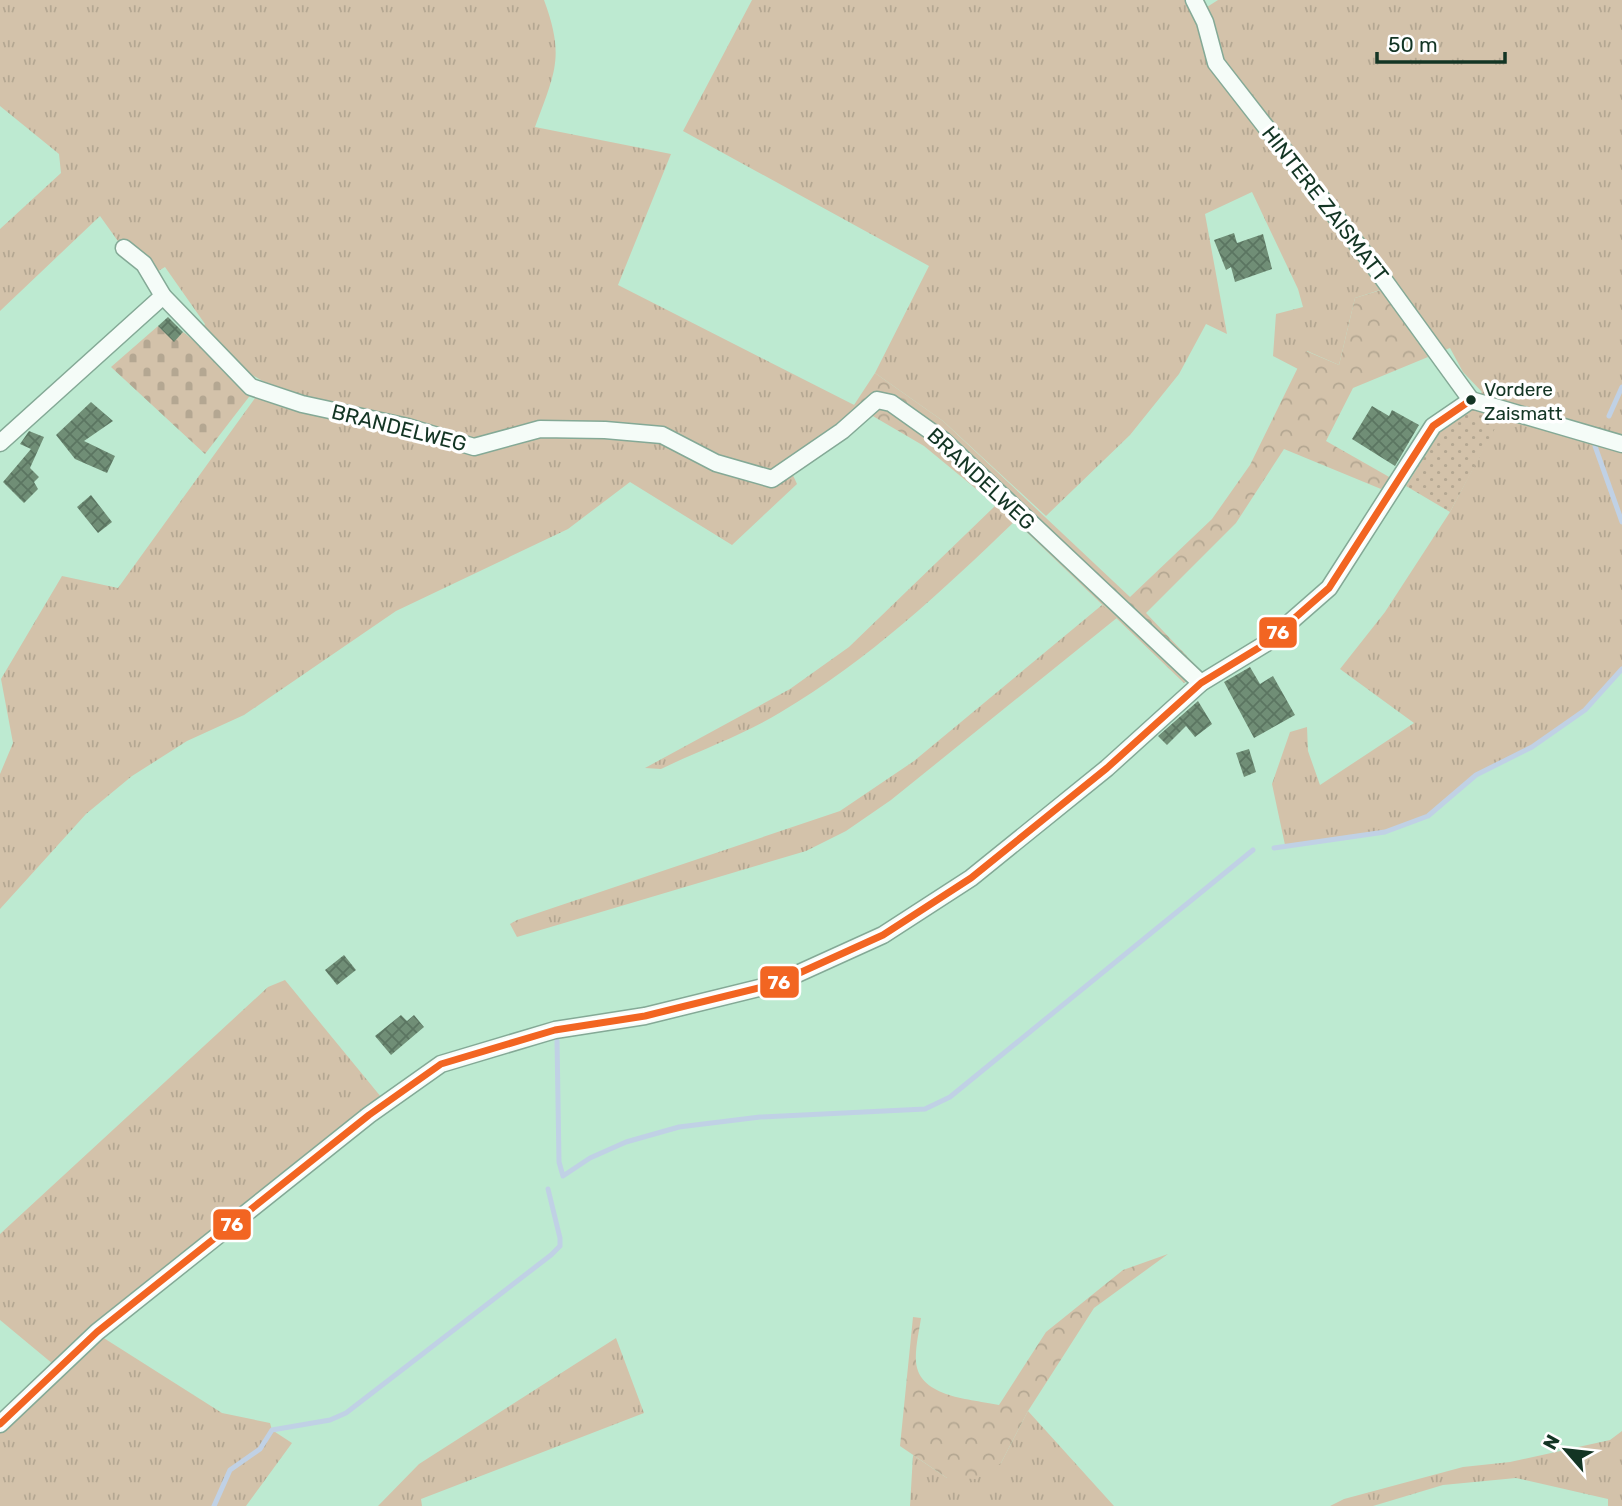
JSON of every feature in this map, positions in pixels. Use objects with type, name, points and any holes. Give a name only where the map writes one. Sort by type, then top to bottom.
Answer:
[{"type":"street","name":"HINTERE ZAISMATT","points":[[1194,0],[1205,22],[1216,63],[1371,262],[1471,400]]},
{"type":"street","name":"BRANDELWEG","points":[[124,248],[144,264],[163,296],[251,387],[302,404],[408,428],[474,447],[540,429],[605,430],[662,435],[716,463],[772,479],[842,431],[877,400],[891,403],[943,440],[1201,683]]},
{"type":"street","points":[[0,443],[163,296]]},
{"type":"street","points":[[0,1424],[97,1332],[369,1115],[441,1064],[555,1030],[645,1016],[775,984],[883,935],[971,878],[1156,724],[1201,683],[1271,639],[1329,588],[1433,426],[1471,400],[1622,444]]},
{"type":"green space","points":[[0,0],[544,0],[556,51],[552,78],[535,127],[671,154],[618,285],[868,412],[791,471],[797,484],[732,545],[630,482],[568,529],[396,611],[244,715],[187,741],[132,776],[86,814],[0,909],[0,774],[13,743],[1,679],[62,576],[118,588],[266,383],[247,372],[202,330],[205,324],[165,267],[145,279],[100,216],[0,311],[0,229],[61,173],[59,154],[0,106]]},
{"type":"green space","points":[[752,0],[1202,0],[1207,7],[1218,0],[1622,0],[1622,669],[1585,710],[1531,747],[1476,775],[1428,816],[1385,832],[1285,845],[1272,784],[1290,732],[1307,727],[1308,751],[1320,785],[1414,723],[1340,669],[1385,612],[1450,512],[1499,419],[1468,405],[1482,392],[1463,372],[1450,348],[1428,357],[1380,290],[1355,298],[1339,365],[1307,351],[1298,369],[1273,356],[1276,314],[1303,307],[1298,289],[1252,192],[1205,214],[1227,334],[1206,324],[1179,374],[1130,435],[1046,516],[943,421],[875,373],[929,266],[683,131]]},
{"type":"green space","points":[[1381,290],[1428,357],[1353,388],[1326,441],[1391,478],[1381,489],[1284,449],[1236,523],[1146,613],[1202,672],[1184,683],[1015,521],[924,446],[854,405],[875,373],[943,421],[1130,597],[1212,519],[1250,465],[1306,351],[1339,365],[1355,298]]},
{"type":"green space","points":[[158,326],[174,341],[183,332],[252,393],[205,454],[111,367]]},
{"type":"green space","points":[[1468,405],[1500,419],[1450,512],[1406,486],[1440,432]]},
{"type":"green space","points":[[995,506],[1015,521],[904,623],[844,670],[752,728],[661,769],[645,768],[790,689],[849,647]]},
{"type":"green space","points":[[1102,605],[1118,617],[891,800],[846,831],[806,851],[517,937],[510,924],[517,920],[840,811],[914,761]]},
{"type":"green space","points":[[285,980],[386,1103],[99,1335],[222,1413],[270,1423],[272,1430],[292,1443],[246,1506],[0,1506],[0,1431],[59,1369],[0,1320],[0,1234],[268,987]]},
{"type":"green space","points":[[1168,1254],[1094,1308],[1028,1411],[1001,1463],[976,1479],[947,1478],[900,1446],[913,1317],[921,1318],[916,1362],[919,1374],[926,1383],[948,1395],[999,1405],[1046,1332],[1123,1270]]},
{"type":"green space","points":[[616,1338],[644,1413],[421,1499],[422,1506],[378,1506],[419,1464]]},
{"type":"green space","points":[[1028,1411],[1114,1506],[910,1506],[913,1455],[947,1478],[1001,1463]]},
{"type":"green space","points":[[1622,1431],[1622,1506],[1608,1506],[1608,1499],[1516,1478],[1443,1485],[1373,1506],[1330,1506],[1344,1499],[1463,1467],[1510,1462],[1610,1440]]},
{"type":"building","points":[[1234,233],[1237,243],[1263,234],[1272,269],[1235,282],[1231,267],[1226,270],[1214,240]]},
{"type":"building","points":[[168,317],[183,332],[174,342],[158,326]]},
{"type":"building","points":[[91,402],[113,421],[84,441],[115,456],[107,473],[75,459],[56,435]]},
{"type":"building","points":[[1372,406],[1389,416],[1392,410],[1419,425],[1395,466],[1352,439]]},
{"type":"building","points":[[29,431],[44,437],[30,468],[39,477],[34,482],[38,489],[24,503],[3,482],[31,449],[20,444]]},
{"type":"building","points":[[91,495],[112,522],[98,533],[77,507]]},
{"type":"building","points":[[1250,667],[1260,684],[1273,676],[1295,715],[1254,738],[1224,682]]},
{"type":"building","points":[[1198,701],[1212,724],[1195,737],[1186,726],[1167,745],[1158,736]]},
{"type":"building","points":[[1249,749],[1256,772],[1244,777],[1236,753]]},
{"type":"building","points":[[344,955],[356,970],[337,985],[325,970]]},
{"type":"building","points":[[401,1015],[407,1021],[414,1015],[424,1027],[391,1055],[375,1036]]},
{"type":"waterway","points":[[1609,416],[1622,387]]},
{"type":"waterway","points":[[1595,446],[1622,522]]},
{"type":"waterway","points":[[1274,848],[1385,832],[1428,816],[1476,775],[1532,747],[1585,710],[1622,669]]},
{"type":"waterway","points":[[557,1040],[559,1162],[563,1176],[590,1158],[626,1142],[679,1127],[760,1117],[925,1109],[950,1097],[1253,850]]},
{"type":"waterway","points":[[214,1506],[230,1470],[260,1449],[272,1430],[330,1420],[346,1413],[551,1255],[560,1246],[560,1238],[548,1189]]},
{"type":"transit line","name":"76","points":[[0,1424],[97,1332],[369,1115],[441,1064],[555,1030],[645,1016],[775,984],[883,935],[971,878],[1107,768],[1201,683],[1265,644],[1329,588],[1433,426],[1471,400]]},
{"type":"place","name":"Vordere Zaismatt","points":[[1471,400]]}]
